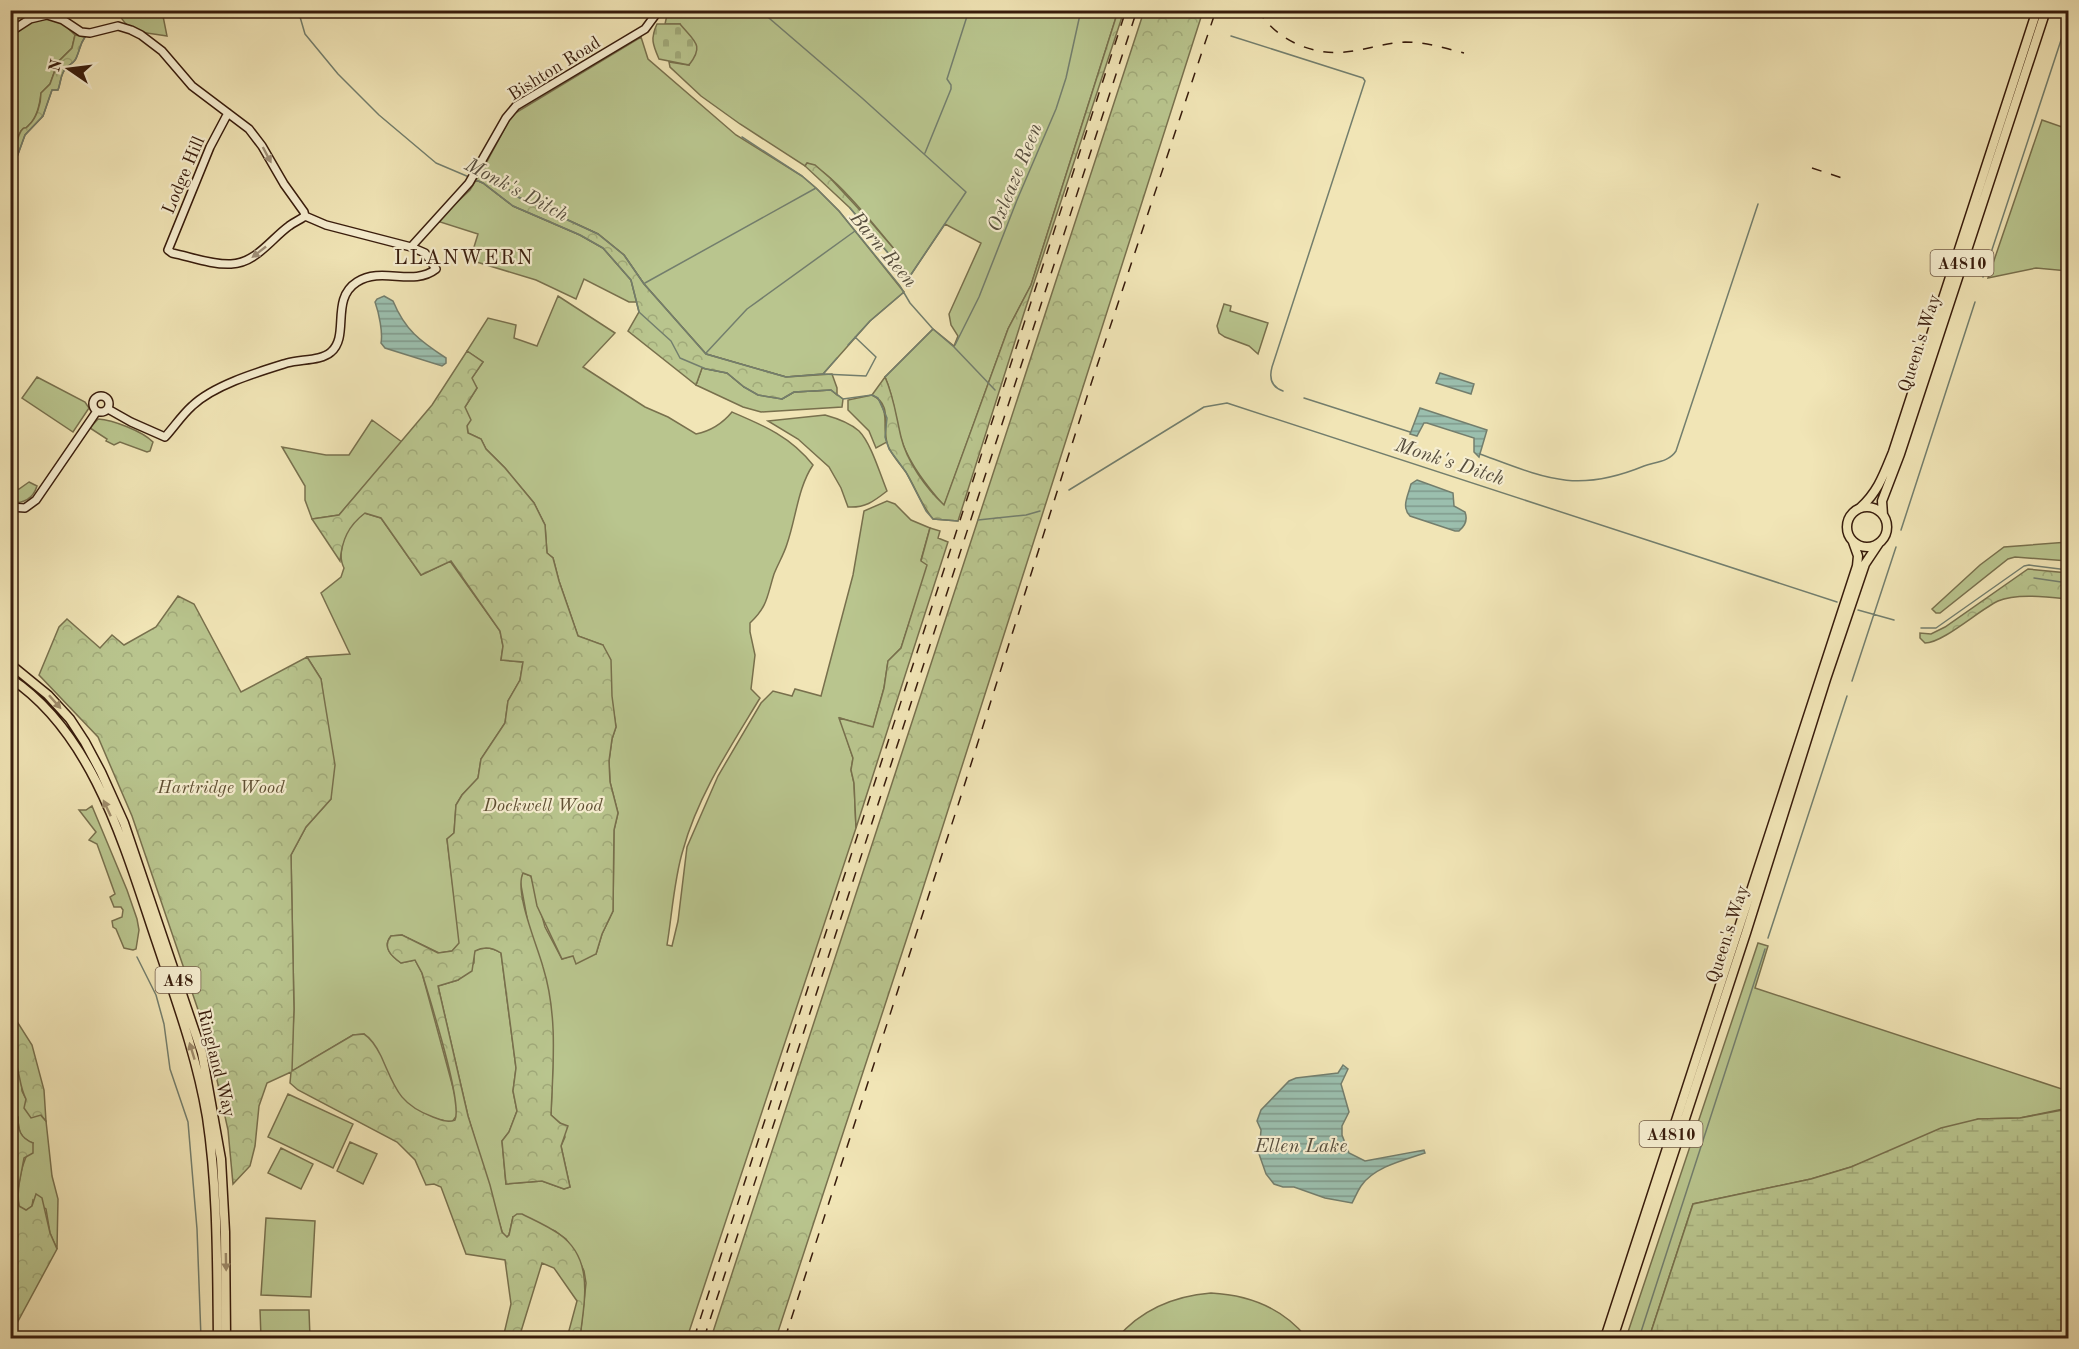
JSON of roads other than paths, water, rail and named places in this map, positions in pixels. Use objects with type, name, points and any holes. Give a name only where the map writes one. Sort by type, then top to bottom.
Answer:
[{"type":"main road","name":"Queen's Way","points":[[1605,1338],[1857,566],[1858,556],[1846,529],[1847,521],[1870,499],[1881,484],[1893,452],[2037,10]]},
{"type":"main road","name":"Queen's Way","points":[[1613,1338],[1865,564],[1887,529],[1882,515],[1882,501],[1900,454],[2046,10]]},
{"type":"main road","points":[[1860,508],[1870,508],[1882,515]]},
{"type":"main road","points":[[1852,542],[1863,547],[1872,547],[1879,543]]},
{"type":"main road","name":"Ringland Way","points":[[10,664],[48,695],[70,719],[101,772],[124,823],[202,1053],[221,1159],[225,1232],[226,1338]]},
{"type":"main road","name":"Ringland Way","points":[[10,678],[39,701],[61,725],[91,774],[118,831],[183,1024],[201,1088],[213,1160],[218,1338]]},
{"type":"street","name":"Bishton Road","points":[[411,247],[469,183],[506,118],[516,106],[645,29],[659,10]]},
{"type":"street","points":[[10,32],[30,19],[47,15],[63,20],[81,32],[90,33],[114,26],[123,27],[153,43],[192,86],[242,121],[256,138],[305,216],[326,225],[411,247],[425,253],[436,269],[421,276],[385,274],[358,281],[347,292],[343,301],[339,338],[334,350],[328,354],[289,363],[217,389],[191,406],[165,437],[108,409]]},
{"type":"street","name":"Lodge Hill","points":[[228,113],[204,162],[168,250],[172,253],[210,261],[231,264],[241,262],[256,255],[291,224],[305,216]]},
{"type":"street","points":[[97,411],[94,401],[100,396],[109,401],[108,409]]},
{"type":"street","points":[[97,411],[102,412],[108,409]]},
{"type":"street","points":[[10,507],[25,508],[36,500],[97,411]]},
{"type":"water","points":[[384,296],[393,301],[414,334],[446,358],[446,363],[442,366],[385,348],[381,343],[380,323],[375,302]]},
{"type":"water","points":[[1440,373],[1474,384],[1471,394],[1436,383]]},
{"type":"water","points":[[1420,408],[1487,430],[1479,457],[1474,452],[1474,438],[1427,423],[1424,423],[1417,436],[1410,434]]},
{"type":"water","points":[[1417,480],[1453,493],[1454,506],[1466,515],[1465,523],[1459,531],[1410,516],[1407,513],[1406,501],[1411,484]]},
{"type":"water","name":"Ellen Lake","points":[[1343,1065],[1348,1069],[1341,1084],[1349,1112],[1342,1126],[1342,1135],[1349,1153],[1365,1161],[1424,1150],[1425,1153],[1381,1169],[1361,1186],[1352,1203],[1325,1198],[1294,1187],[1274,1184],[1266,1174],[1259,1154],[1261,1130],[1257,1121],[1261,1110],[1289,1081],[1296,1078],[1338,1073]]},
{"type":"waterway","name":"Monk's Ditch","points":[[298,10],[305,34],[338,74],[379,115],[436,163],[469,177]]},
{"type":"waterway","points":[[925,153],[951,89],[947,79],[969,10]]},
{"type":"waterway","name":"Oxleaze Reen","points":[[955,345],[979,297],[1056,109],[1066,78],[1081,10]]},
{"type":"waterway","points":[[762,12],[966,192],[910,276],[900,265]]},
{"type":"waterway","points":[[1983,277],[2068,19]]},
{"type":"waterway","points":[[1231,36],[1363,78],[1365,81],[1272,367],[1272,382],[1283,391]]},
{"type":"waterway","points":[[10,159],[17,157],[25,135],[43,116],[52,90],[58,90],[63,72],[75,60],[85,37]]},
{"type":"waterway","name":"Barn Reen","points":[[742,137],[802,176],[816,188],[839,211],[933,329],[954,347],[995,390]]},
{"type":"waterway","points":[[483,169],[518,197],[598,234],[624,255],[644,284],[706,354],[786,377],[823,374],[866,376],[876,357],[855,337]]},
{"type":"waterway","name":"Monk's Ditch","points":[[473,179],[483,183],[513,206],[580,235],[603,248],[631,280],[639,312],[671,341],[680,358],[706,369],[727,373],[758,395],[782,399],[794,392],[831,390],[843,399],[872,395],[878,398],[887,418],[885,437],[889,449],[906,472],[926,511],[933,519],[958,521]]},
{"type":"waterway","points":[[645,283],[816,188]]},
{"type":"waterway","points":[[1480,454],[1543,476],[1579,481],[1620,475],[1673,455],[1758,204]]},
{"type":"waterway","points":[[850,208],[894,260]]},
{"type":"waterway","points":[[706,353],[747,309],[855,231]]},
{"type":"waterway","points":[[848,345],[870,321],[904,292]]},
{"type":"waterway","points":[[1901,530],[1975,302]]},
{"type":"waterway","points":[[885,377],[933,329]]},
{"type":"waterway","points":[[824,373],[837,358]]},
{"type":"waterway","points":[[1304,398],[1410,432]]},
{"type":"waterway","name":"Monk's Ditch","points":[[1069,490],[1204,407],[1227,403],[1837,602]]},
{"type":"waterway","name":"Monk's Ditch","points":[[978,520],[1026,515],[1040,511]]},
{"type":"waterway","name":"Monk's Ditch","points":[[1852,681],[1896,547]]},
{"type":"waterway","name":"Monk's Ditch","points":[[1921,628],[1936,628],[2024,566],[2068,570]]},
{"type":"waterway","points":[[2034,578],[2068,583]]},
{"type":"waterway","name":"Monk's Ditch","points":[[1858,610],[1894,620]]},
{"type":"waterway","points":[[1768,938],[1847,696]]},
{"type":"waterway","points":[[1639,1338],[1765,949]]},
{"type":"waterway","points":[[137,957],[156,995],[164,1024],[170,1069],[188,1122],[197,1229],[201,1338]]},
{"type":"railway","points":[[694,1338],[1126,10]]},
{"type":"railway","points":[[704,1338],[1137,10]]},
{"type":"railway","points":[[785,1338],[960,799],[1092,381],[1216,10]]},
{"type":"railway","points":[[1258,10],[1265,20],[1284,37],[1307,48],[1320,51],[1345,52],[1413,42],[1464,53]]},
{"type":"railway","points":[[1812,168],[1848,180]]},
{"type":"district","name":"LLANWERN","points":[[464,257]]},
{"type":"park label","name":"Hartridge Wood","points":[[221,787]]},
{"type":"park label","name":"Dockwell Wood","points":[[543,805]]}]
